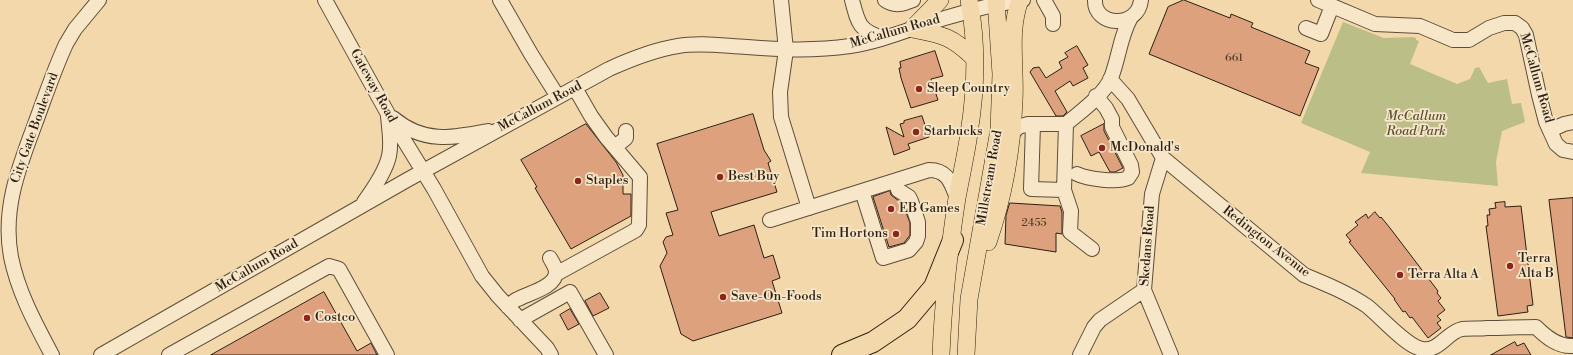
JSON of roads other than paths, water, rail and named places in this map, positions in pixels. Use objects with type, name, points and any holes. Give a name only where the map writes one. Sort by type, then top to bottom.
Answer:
[{"type":"highway","points":[[842,355],[873,342],[907,319],[934,287],[952,240]]},
{"type":"main road","points":[[912,29],[940,0]]},
{"type":"main road","points":[[969,299],[998,211],[1010,157],[1014,100],[1013,23],[1022,0]]},
{"type":"main road","name":"Millstream Road","points":[[966,355],[969,299],[999,130],[1001,74],[996,3]]},
{"type":"main road","name":"Millstream Road","points":[[941,355],[944,297],[957,198],[970,131],[974,58],[970,6]]},
{"type":"main road","points":[[912,29],[938,34],[949,38],[959,44],[974,58]]},
{"type":"street","name":"City Gate Boulevard","points":[[52,355],[30,314],[15,275],[8,239],[10,199],[16,176],[64,49],[75,28],[99,0]]},
{"type":"street","name":"Gateway Road","points":[[325,0],[388,114],[423,171],[480,273],[508,307],[547,348],[551,355]]},
{"type":"street","points":[[500,0],[558,97]]},
{"type":"street","points":[[781,0],[786,50],[780,92],[781,118],[809,208]]},
{"type":"street","points":[[852,0],[856,16],[863,28],[870,34],[883,38]]},
{"type":"street","points":[[885,0],[890,4],[896,5],[913,0]]},
{"type":"street","name":"McCallum Road","points":[[101,355],[500,128],[633,58],[653,51],[679,46],[719,45],[786,50],[840,47],[883,38],[912,29],[952,16],[970,6],[1022,0]]},
{"type":"street","points":[[1044,0],[1053,16],[1053,24]]},
{"type":"street","points":[[1092,249],[1070,232],[1071,211],[1064,190],[1071,173],[1066,124],[1079,108],[1102,91],[1112,74],[1125,27],[1130,18],[1139,8],[1141,0]]},
{"type":"street","name":"McCallum Road","points":[[1318,0],[1375,24],[1389,26],[1407,24],[1420,26],[1453,40],[1469,40],[1489,28],[1504,23],[1515,23],[1522,28],[1526,35],[1546,122],[1551,130],[1556,144],[1563,150],[1573,152]]},
{"type":"street","points":[[1092,1],[1102,16],[1109,20],[1120,22],[1130,18]]},
{"type":"street","points":[[1306,28],[1321,34],[1332,6]]},
{"type":"street","points":[[1109,20],[1115,42],[1112,74]]},
{"type":"street","name":"Redington Avenue","points":[[1112,74],[1162,158],[1304,276],[1332,286],[1352,296],[1368,307],[1409,343],[1422,349],[1433,348],[1451,334],[1463,329],[1536,327],[1544,335],[1556,343],[1573,346]]},
{"type":"street","points":[[508,307],[517,299],[539,290],[551,283],[556,274],[636,230],[640,224],[640,177],[591,116],[575,88]]},
{"type":"street","points":[[1071,173],[1084,177],[1118,180],[1124,180],[1131,175],[1131,165],[1112,126],[1112,119],[1106,108],[1096,96]]},
{"type":"street","points":[[388,114],[402,126],[432,137],[449,138],[500,128]]},
{"type":"street","points":[[361,206],[374,189],[389,158],[391,145],[388,114]]},
{"type":"street","points":[[1012,134],[1018,126],[1041,122],[1066,124]]},
{"type":"street","points":[[1041,122],[1031,189],[1064,190]]},
{"type":"street","name":"McCallum Road","points":[[1551,130],[1573,122]]},
{"type":"street","points":[[615,147],[626,138],[626,131]]},
{"type":"street","name":"Skedans Road","points":[[1162,158],[1152,194],[1144,290],[1171,355]]},
{"type":"street","points":[[770,220],[929,170],[936,170],[949,179],[957,198]]},
{"type":"street","points":[[862,191],[883,258],[909,250],[916,242],[918,236],[918,222],[911,201],[909,197],[898,190],[896,181]]},
{"type":"street","points":[[550,258],[556,274]]},
{"type":"street","points":[[169,355],[329,266],[339,269],[387,355]]},
{"type":"street","points":[[1080,355],[1094,327],[1100,320],[1144,290]]},
{"type":"street","points":[[520,320],[570,292],[606,355]]},
{"type":"place","name":"Sleep Country","points":[[919,89]]},
{"type":"place","name":"Starbucks","points":[[916,132]]},
{"type":"place","name":"McDonald's","points":[[1102,148]]},
{"type":"place","name":"Best Buy","points":[[720,177]]},
{"type":"place","name":"Staples","points":[[578,181]]},
{"type":"place","name":"EB Games","points":[[891,209]]},
{"type":"place","name":"Tim Hortons","points":[[896,234]]},
{"type":"place","name":"Terra Alta B","points":[[1510,266]]},
{"type":"place","name":"Terra Alta A","points":[[1400,275]]},
{"type":"place","name":"Save-On-Foods","points":[[723,297]]},
{"type":"place","name":"Costco","points":[[307,318]]},
{"type":"park label","name":"McCallum Road Park","points":[[1416,124]]}]
